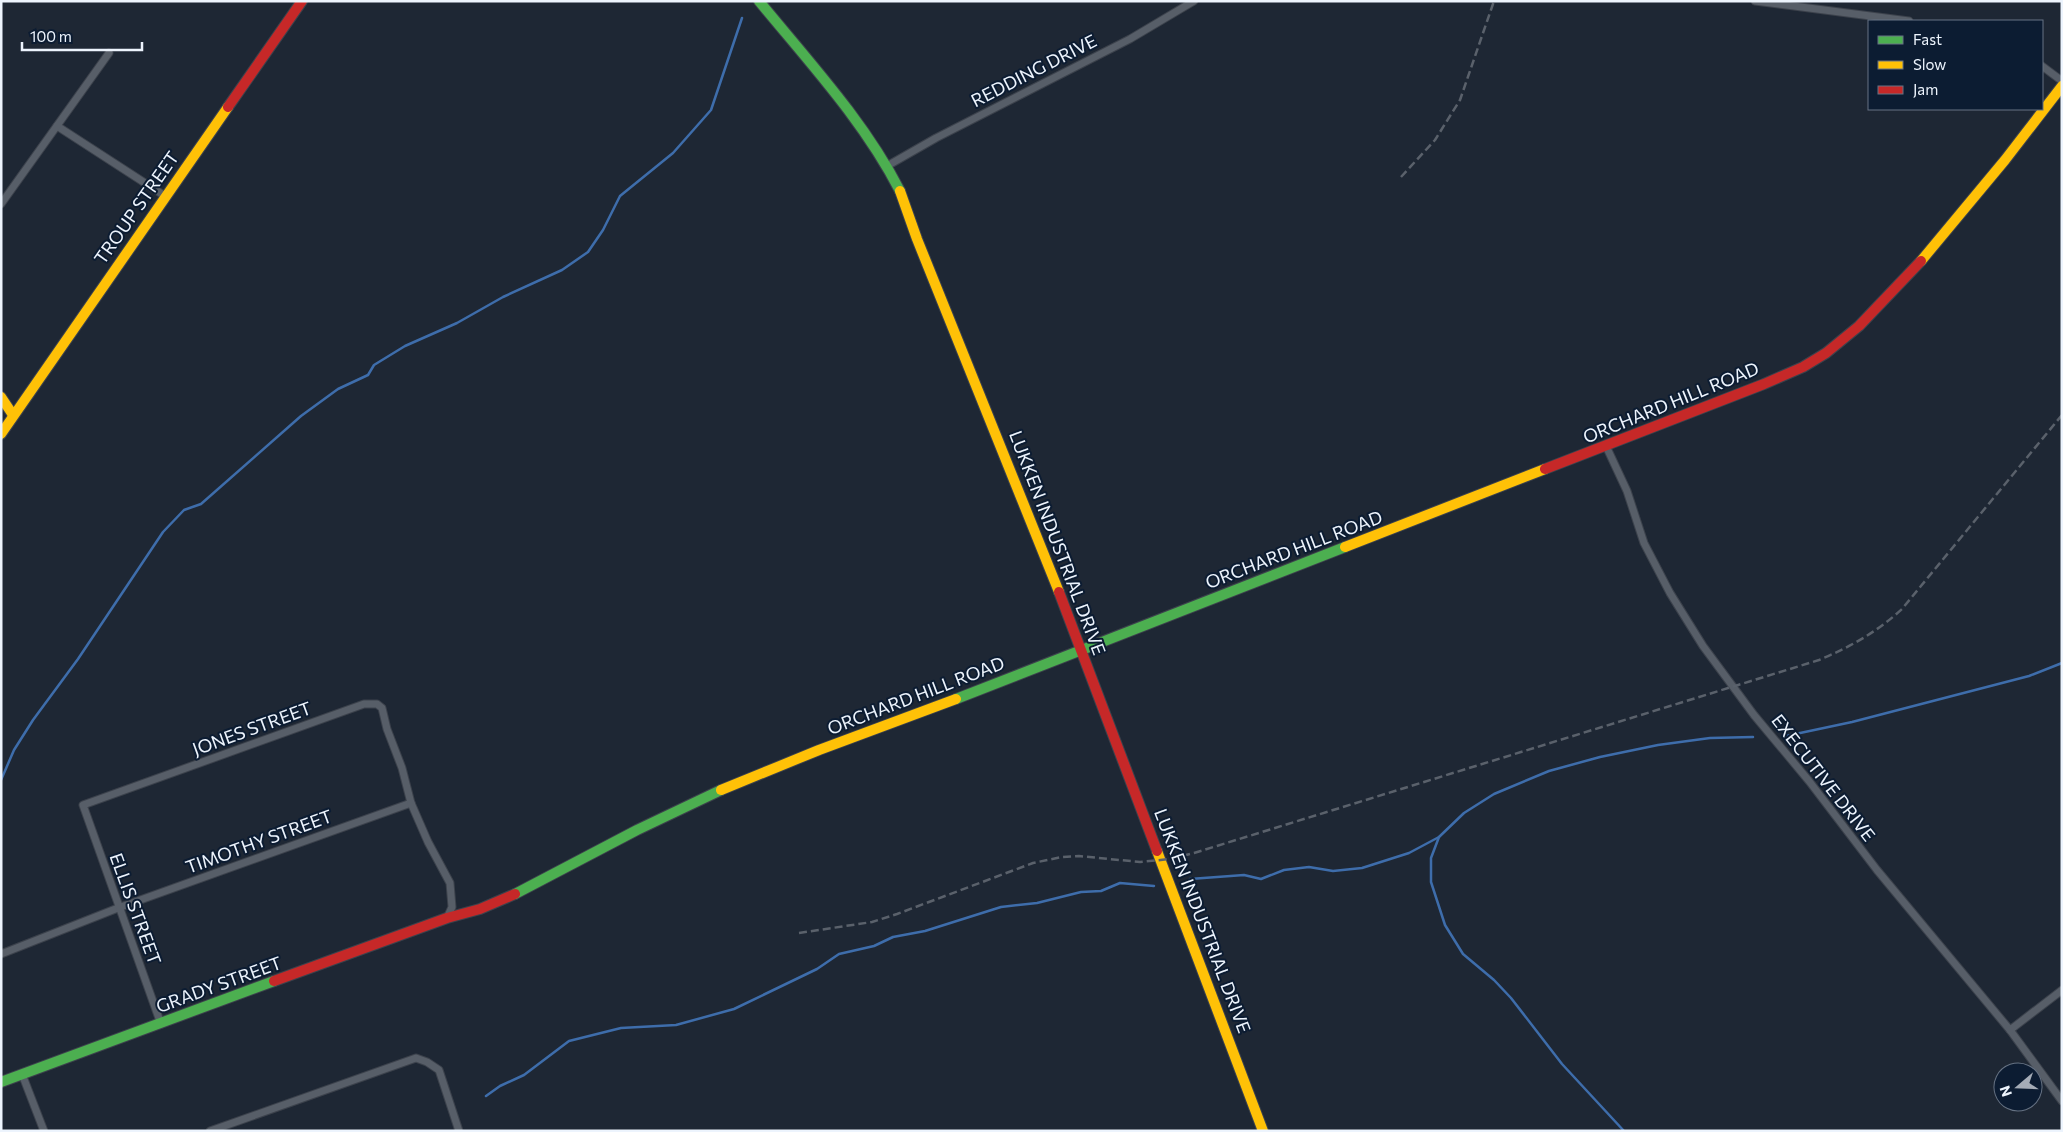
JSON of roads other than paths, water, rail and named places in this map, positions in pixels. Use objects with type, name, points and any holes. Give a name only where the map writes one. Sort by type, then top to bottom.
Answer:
[{"type":"street","name":"TROUP STREET","points":[[1,434],[302,1]]},
{"type":"street","name":"LUKKEN INDUSTRIAL DRIVE","points":[[759,1],[859,123],[887,166],[902,195],[917,238],[1006,455],[1264,1131]]},
{"type":"street","name":"REDDING DRIVE","points":[[887,166],[936,138],[1130,39],[1186,4],[1194,1]]},
{"type":"street","points":[[1755,1],[1901,20]]},
{"type":"street","points":[[1,204],[109,53]]},
{"type":"street","points":[[2043,67],[2062,81]]},
{"type":"street","name":"ORCHARD HILL ROAD","points":[[447,918],[469,914],[505,900],[639,829],[758,774],[950,703],[1788,373],[1824,354],[1855,330],[1910,275],[2017,147],[2062,86]]},
{"type":"street","points":[[57,126],[165,196]]},
{"type":"street","points":[[1,397],[13,415]]},
{"type":"street","name":"EXECUTIVE DRIVE","points":[[1606,446],[1626,491],[1644,543],[1670,593],[1703,646],[1754,715],[1809,781],[1877,870],[2010,1030],[2062,1101]]},
{"type":"street","name":"JONES STREET","points":[[82,805],[364,704],[377,704],[382,708],[410,804]]},
{"type":"street","points":[[410,804],[450,884],[452,907],[447,918]]},
{"type":"street","name":"TIMOTHY STREET","points":[[1,954],[118,908],[410,804]]},
{"type":"street","name":"ELLIS STREET","points":[[82,805],[160,1024]]},
{"type":"street","name":"GRADY STREET","points":[[1,1082],[447,918]]},
{"type":"street","points":[[2010,1030],[2062,990]]},
{"type":"street","points":[[210,1131],[416,1058],[427,1062],[439,1070],[459,1131]]},
{"type":"street","points":[[22,1074],[44,1131]]},
{"type":"waterway","points":[[1,780],[14,750],[33,720],[78,659],[163,532],[184,510],[201,504],[301,416],[338,389],[368,375],[374,365],[405,346],[457,323],[503,297],[562,270],[588,252],[603,230],[620,196],[673,153],[711,110],[742,18]]},
{"type":"waterway","points":[[1786,736],[1852,722],[2029,676],[2062,663]]},
{"type":"waterway","points":[[1190,879],[1244,875],[1261,879],[1284,870],[1309,867],[1333,871],[1362,868],[1409,853],[1439,837],[1464,813],[1494,794],[1549,771],[1600,757],[1658,745],[1710,738],[1753,737]]},
{"type":"waterway","points":[[1439,837],[1431,858],[1431,882],[1445,925],[1463,954],[1494,980],[1511,998],[1562,1064],[1624,1131]]},
{"type":"waterway","points":[[486,1096],[500,1086],[524,1075],[569,1041],[621,1028],[676,1025],[734,1009],[817,969],[839,954],[874,946],[893,937],[925,931],[1001,907],[1037,903],[1081,892],[1101,891],[1120,883],[1154,886]]},
{"type":"railway","points":[[1401,177],[1435,140],[1460,100],[1494,1]]},
{"type":"railway","points":[[799,933],[872,922],[1033,863],[1062,857],[1079,856],[1140,862],[1170,859],[1194,853],[1819,660],[1863,638],[1883,625],[1902,609],[2062,415]]}]
